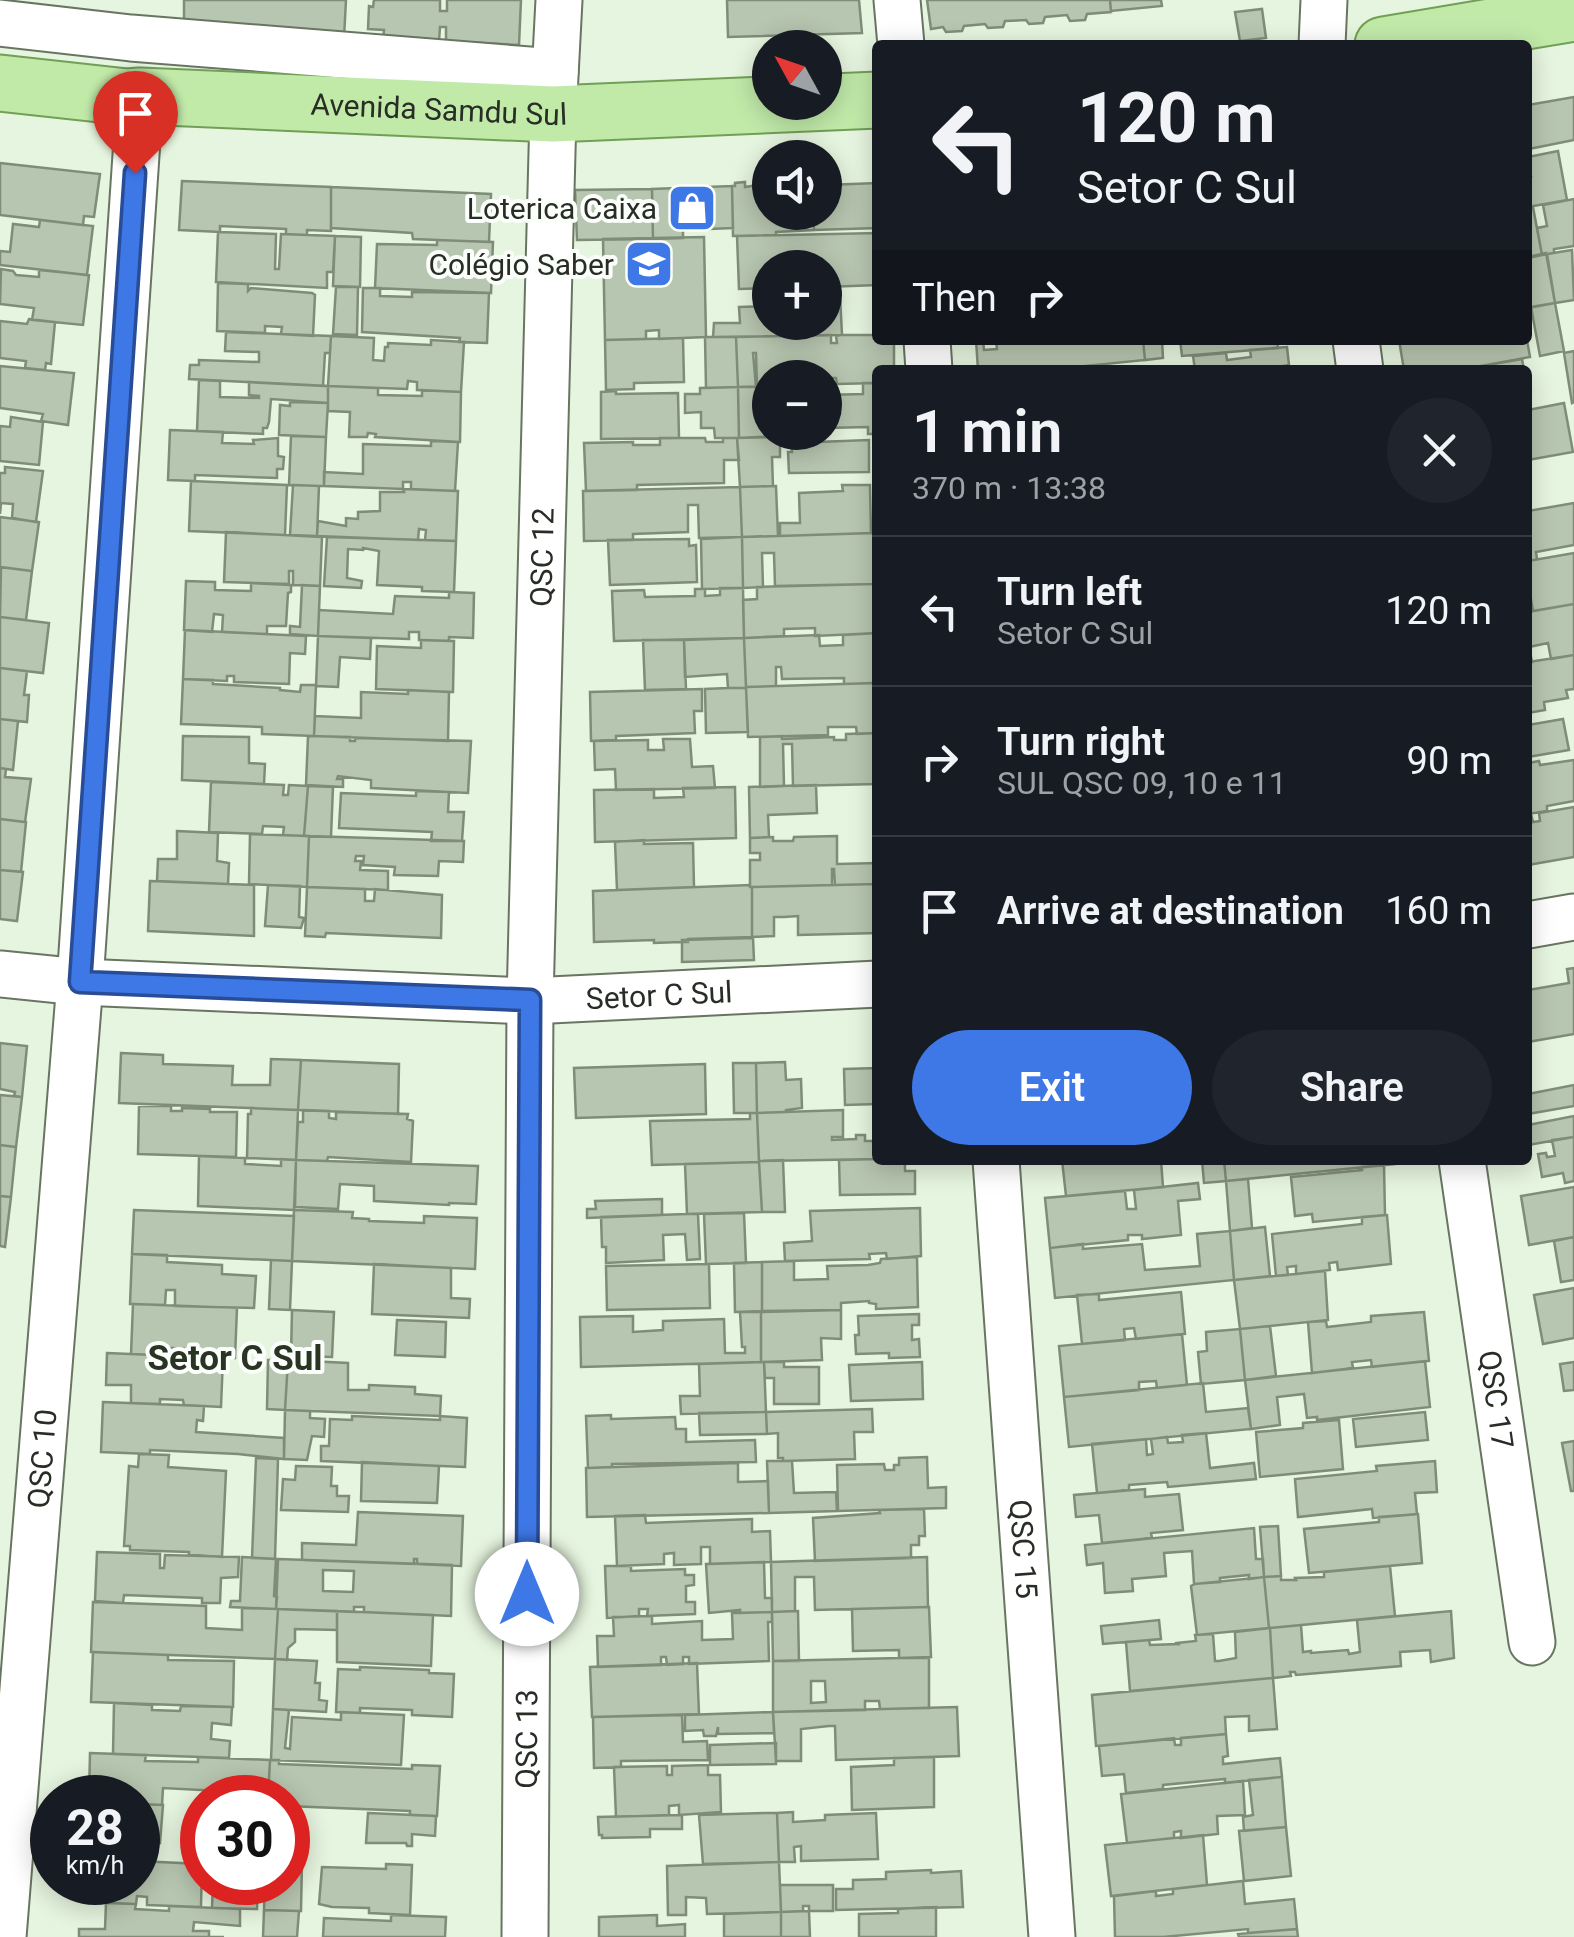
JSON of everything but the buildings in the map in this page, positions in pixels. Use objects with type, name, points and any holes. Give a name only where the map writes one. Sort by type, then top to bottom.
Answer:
[{"type":"main road","points":[[1413,40],[1574,12]]},
{"type":"main road","name":"Avenida Samdu Sul","points":[[0,83],[134,96],[554,93],[872,100]]},
{"type":"street","name":"QSC 12","points":[[530,1000],[559,0]]},
{"type":"street","points":[[897,0],[901,40]]},
{"type":"street","points":[[1322,40],[1324,0]]},
{"type":"street","points":[[0,24],[132,19],[554,93]]},
{"type":"street","name":"QSC 10","points":[[3,1937],[80,982],[134,96],[132,19]]},
{"type":"street","points":[[1532,924],[1574,916]]},
{"type":"street","name":"Setor C Sul","points":[[0,974],[80,982],[530,1000],[872,984]]},
{"type":"street","name":"QSC 13","points":[[525,1937],[530,1000]]},
{"type":"street","name":"QSC 15","points":[[996,1165],[1052,1937]]},
{"type":"street","name":"QSC 17","points":[[1463,1165],[1532,1642]]},
{"type":"place","name":"Loterica Caixa","points":[[692,208]]},
{"type":"place","name":"Colégio Saber","points":[[649,264]]},
{"type":"district","name":"Setor C Sul","points":[[235,1358]]},
{"type":"route","points":[[135,173],[80,982],[530,1000],[527,1594]]}]
